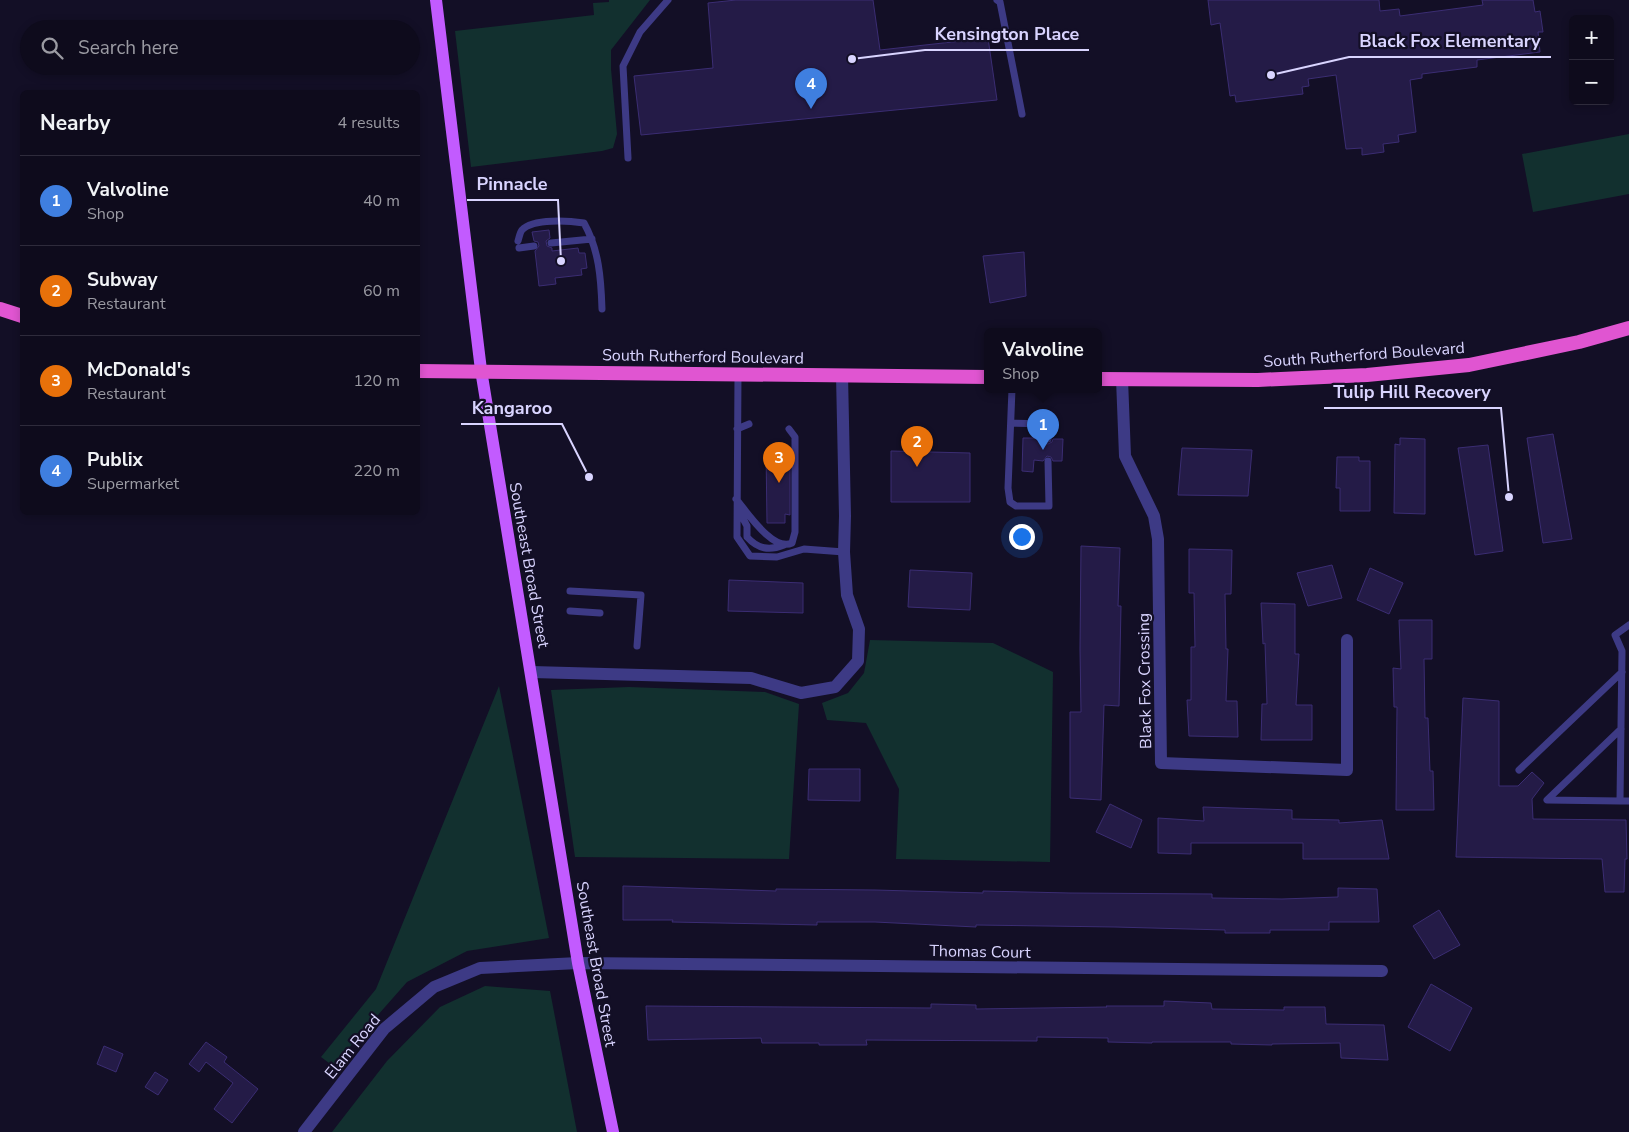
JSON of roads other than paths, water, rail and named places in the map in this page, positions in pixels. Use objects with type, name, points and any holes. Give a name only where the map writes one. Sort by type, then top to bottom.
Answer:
[{"type":"highway","points":[[0,309],[20,315]]},
{"type":"highway","name":"South Rutherford Boulevard","points":[[1102,379],[1258,380],[1367,375],[1475,363],[1579,342],[1629,328]]},
{"type":"highway","name":"South Rutherford Boulevard","points":[[420,371],[481,370],[984,377]]},
{"type":"main road","name":"Southeast Broad Street","points":[[436,0],[481,370],[532,672],[578,964],[613,1132]]},
{"type":"street","points":[[532,672],[751,678],[801,693],[835,687],[858,662],[859,629],[847,595],[844,552],[842,375]]},
{"type":"street","name":"Black Fox Crossing","points":[[1122,379],[1125,456],[1154,516],[1158,539],[1161,763],[1347,770],[1347,640]]},
{"type":"street","name":"Thomas Court","points":[[578,964],[1382,971]]},
{"type":"street","name":"Elam Road","points":[[304,1132],[384,1029],[434,987],[480,968],[578,964]]},
{"type":"lane","points":[[628,158],[623,66],[640,32],[668,0]]},
{"type":"lane","points":[[997,0],[1000,2],[1009,42],[1022,114]]},
{"type":"lane","points":[[534,246],[518,244],[522,230],[533,224],[561,220],[584,223],[597,252],[601,279],[602,309]]},
{"type":"lane","points":[[551,244],[592,238]]},
{"type":"lane","points":[[738,374],[737,537],[750,556],[777,557],[802,550],[844,552]]},
{"type":"lane","points":[[1012,393],[1008,488],[1010,502],[1016,506],[1049,506],[1048,461]]},
{"type":"lane","points":[[1011,423],[1049,424],[1048,439]]},
{"type":"lane","points":[[737,429],[749,424]]},
{"type":"lane","points":[[736,507],[747,526],[747,537],[754,544],[767,549],[792,543],[795,532],[795,437],[789,429]]},
{"type":"lane","points":[[736,498],[751,518],[766,533],[778,544],[784,545]]},
{"type":"lane","points":[[802,550],[804,541]]},
{"type":"lane","points":[[570,591],[641,595],[637,646]]},
{"type":"lane","points":[[570,611],[600,613]]},
{"type":"lane","points":[[630,616],[639,617]]},
{"type":"lane","points":[[1620,801],[1622,651],[1615,635],[1629,625]]},
{"type":"lane","points":[[1519,770],[1622,672]]},
{"type":"lane","points":[[1621,729],[1548,800],[1629,802]]},
{"type":"lane","points":[[1620,774],[1629,774]]},
{"type":"place","name":"Kensington Place","points":[[852,59]]},
{"type":"place","name":"Black Fox Elementary","points":[[1271,75]]},
{"type":"place","name":"Publix","points":[[811,109]]},
{"type":"place","name":"Pinnacle","points":[[561,261]]},
{"type":"place","name":"Valvoline","points":[[1043,450]]},
{"type":"place","name":"Subway","points":[[917,467]]},
{"type":"place","name":"Kangaroo","points":[[589,477]]},
{"type":"place","name":"McDonald's","points":[[779,483]]},
{"type":"place","name":"Tulip Hill Recovery","points":[[1509,497]]}]
